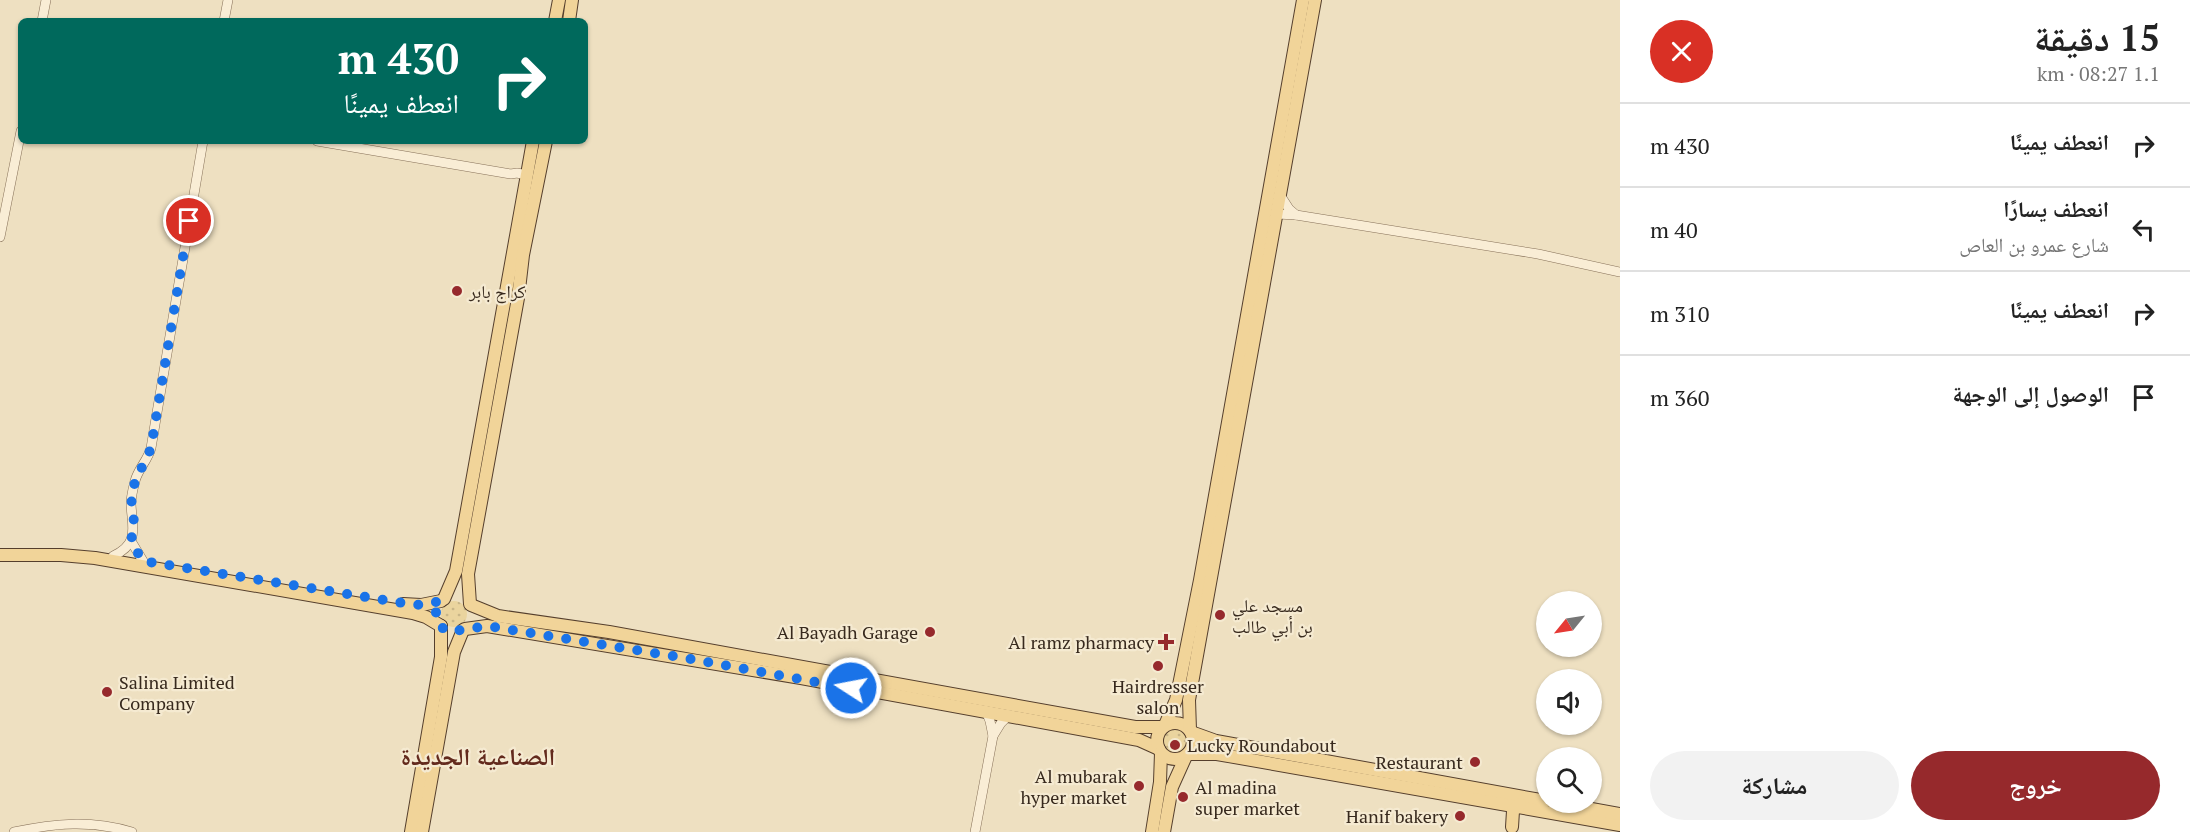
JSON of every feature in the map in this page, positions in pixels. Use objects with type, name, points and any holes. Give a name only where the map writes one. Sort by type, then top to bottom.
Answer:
[{"type":"main road","points":[[556,18],[559,0]]},
{"type":"main road","points":[[570,18],[573,0]]},
{"type":"main road","points":[[1152,832],[1161,782],[1157,737],[1173,711],[1179,690],[1303,0]]},
{"type":"main road","points":[[1164,832],[1172,787],[1194,744],[1189,700],[1315,0]]},
{"type":"main road","points":[[411,832],[442,651],[441,626],[436,614],[452,584],[456,571],[532,144]]},
{"type":"main road","points":[[422,832],[454,652],[464,629],[472,618],[468,574],[545,144]]},
{"type":"main road","points":[[525,181],[532,184],[528,212],[531,217]]},
{"type":"main road","points":[[1271,182],[1274,192],[1271,208],[1277,214]]},
{"type":"main road","points":[[1263,226],[1269,252]]},
{"type":"main road","points":[[0,549],[50,549],[114,556],[409,604],[422,605],[458,596],[470,605],[498,616],[609,632],[1134,727],[1164,726],[1176,722],[1216,741],[1620,825]]},
{"type":"main road","points":[[0,555],[61,555],[112,561],[413,613],[426,617],[449,632],[487,626],[801,678],[1139,740],[1170,759],[1210,753],[1502,805],[1536,803]]},
{"type":"main road","points":[[801,678],[824,680],[827,677],[824,670]]},
{"type":"main road","points":[[853,689],[851,684],[854,681],[871,683],[879,681]]},
{"type":"main road","points":[[1511,830],[1512,814],[1525,805]]},
{"type":"main road","points":[[1602,811],[1620,814]]},
{"type":"street","points":[[43,18],[46,0]]},
{"type":"street","points":[[225,18],[228,0]]},
{"type":"street","points":[[0,237],[18,144]]},
{"type":"street","points":[[114,556],[131,542],[134,522],[131,497],[136,478],[151,448],[202,144]]},
{"type":"street","points":[[335,144],[511,174],[517,172],[525,181]]},
{"type":"street","points":[[1280,195],[1296,215]]},
{"type":"street","points":[[1277,214],[1296,215],[1538,254],[1620,272]]},
{"type":"street","points":[[131,542],[143,561]]},
{"type":"street","points":[[986,711],[993,736]]},
{"type":"street","points":[[975,832],[993,736],[1001,723],[1009,716]]},
{"type":"street","points":[[1502,805],[1508,813],[1511,830]]},
{"type":"street","points":[[14,832],[47,825],[81,823],[132,832]]},
{"type":"sand","points":[[454,601],[463,605],[467,614],[463,623],[454,627],[445,623],[441,614],[445,605]]},
{"type":"sand","points":[[1175,727],[1181,728],[1189,736],[1189,748],[1181,756],[1175,757],[1169,756],[1161,748],[1160,742],[1161,736],[1169,728]]},
{"type":"place","name":"كراج بابر","points":[[457,291]]},
{"type":"place","name":"مسجد علي بن أبي طالب","points":[[1220,615]]},
{"type":"place","name":"Al Bayadh Garage","points":[[930,632]]},
{"type":"place","name":"Al ramz pharmacy","points":[[1166,642]]},
{"type":"place","name":"Hairdresser salon","points":[[1158,666]]},
{"type":"place","name":"Salina Limited Company","points":[[107,692]]},
{"type":"place","name":"Lucky Roundabout","points":[[1175,745]]},
{"type":"place","name":"Restaurant","points":[[1475,762]]},
{"type":"place","name":"Al mubarak hyper market","points":[[1139,786]]},
{"type":"place","name":"Al madina super market","points":[[1183,797]]},
{"type":"place","name":"Hanif bakery","points":[[1460,816]]},
{"type":"district","name":"الصناعية الجديدة","points":[[478,756]]},
{"type":"route","points":[[189,221],[151,448],[136,478],[131,497],[134,522],[131,542],[143,561],[409,604],[422,605],[441,601],[436,609],[436,618],[441,627],[449,632],[487,626],[691,659],[853,689],[851,688]]}]
